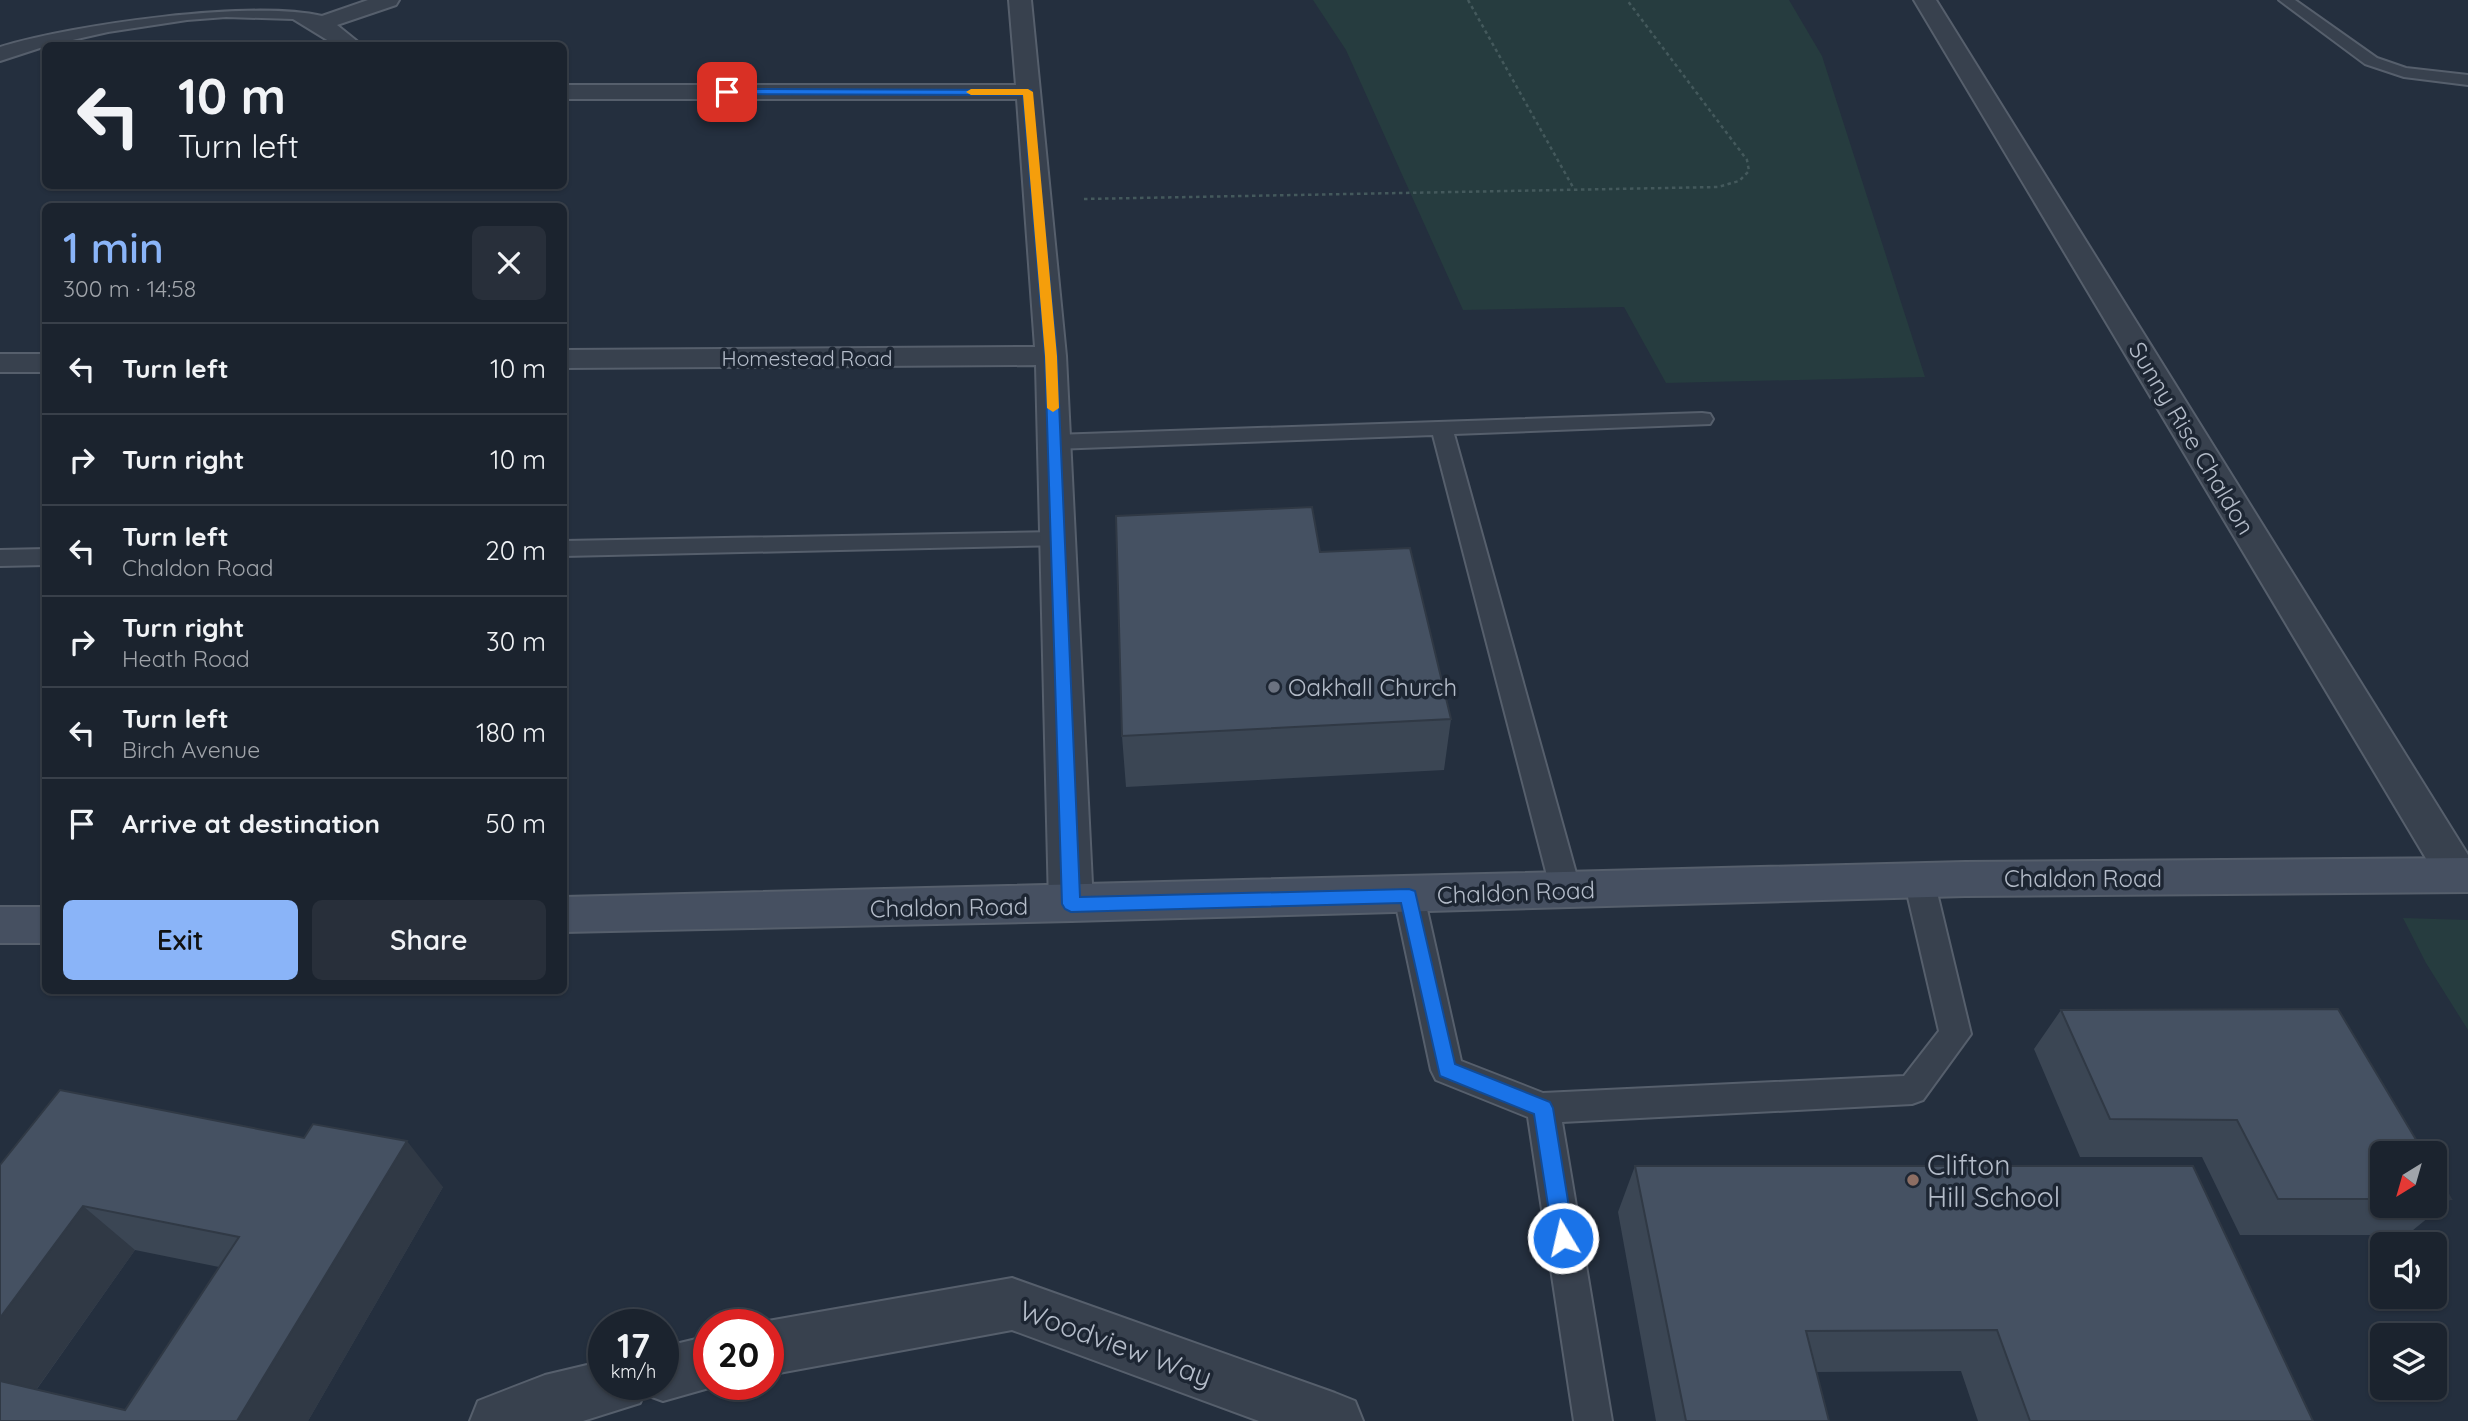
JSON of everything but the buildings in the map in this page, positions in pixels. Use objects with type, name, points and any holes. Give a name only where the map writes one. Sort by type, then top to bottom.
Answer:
[{"type":"main road","name":"Chaldon Road","points":[[567,915],[1409,896],[1919,880],[2463,875]]},
{"type":"main road","points":[[0,925],[42,925]]},
{"type":"street","points":[[320,24],[388,0]]},
{"type":"street","points":[[1020,0],[1051,356],[1071,904]]},
{"type":"street","name":"Sunny Rise Chaldon","points":[[1925,0],[2463,875]]},
{"type":"street","points":[[0,54],[79,29],[183,8],[256,4],[297,13],[320,24],[346,42]]},
{"type":"street","points":[[567,92],[1028,92]]},
{"type":"street","name":"Homestead Road","points":[[567,359],[1051,356]]},
{"type":"street","points":[[0,363],[42,363]]},
{"type":"street","name":"Woodview Way","points":[[784,1345],[1012,1304],[1335,1421]]},
{"type":"street","points":[[498,1421],[545,1403],[588,1392]]},
{"type":"lane","points":[[2286,0],[2371,61],[2404,72],[2468,80]]},
{"type":"lane","points":[[1054,442],[1702,419]]},
{"type":"lane","points":[[1442,429],[1566,891]]},
{"type":"lane","points":[[567,549],[1057,540]]},
{"type":"lane","points":[[0,558],[42,557]]},
{"type":"lane","points":[[1409,896],[1447,1070],[1543,1108],[1912,1090],[1955,1034],[1919,880]]},
{"type":"lane","points":[[1543,1108],[1593,1421]]},
{"type":"path","points":[[1468,0],[1574,190]]},
{"type":"path","points":[[1037,200],[1718,187],[1739,181],[1749,171],[1746,160],[1627,0]]},
{"type":"green space","points":[[1313,0],[1789,0],[1822,56],[1925,377],[1666,383],[1624,307],[1463,310],[1346,50]]},
{"type":"green space","points":[[2403,918],[2468,920],[2468,1030],[2426,963]]},
{"type":"slow traffic","points":[[971,92],[1028,92],[1051,356],[1053,408]]},
{"type":"place","name":"Oakhall Church","points":[[1274,687]]},
{"type":"place","name":"Clifton Hill School","points":[[1913,1180]]},
{"type":"route","points":[[727,92],[1028,92],[1051,356],[1071,904],[1409,896],[1447,1070],[1543,1108],[1563,1238]]}]
